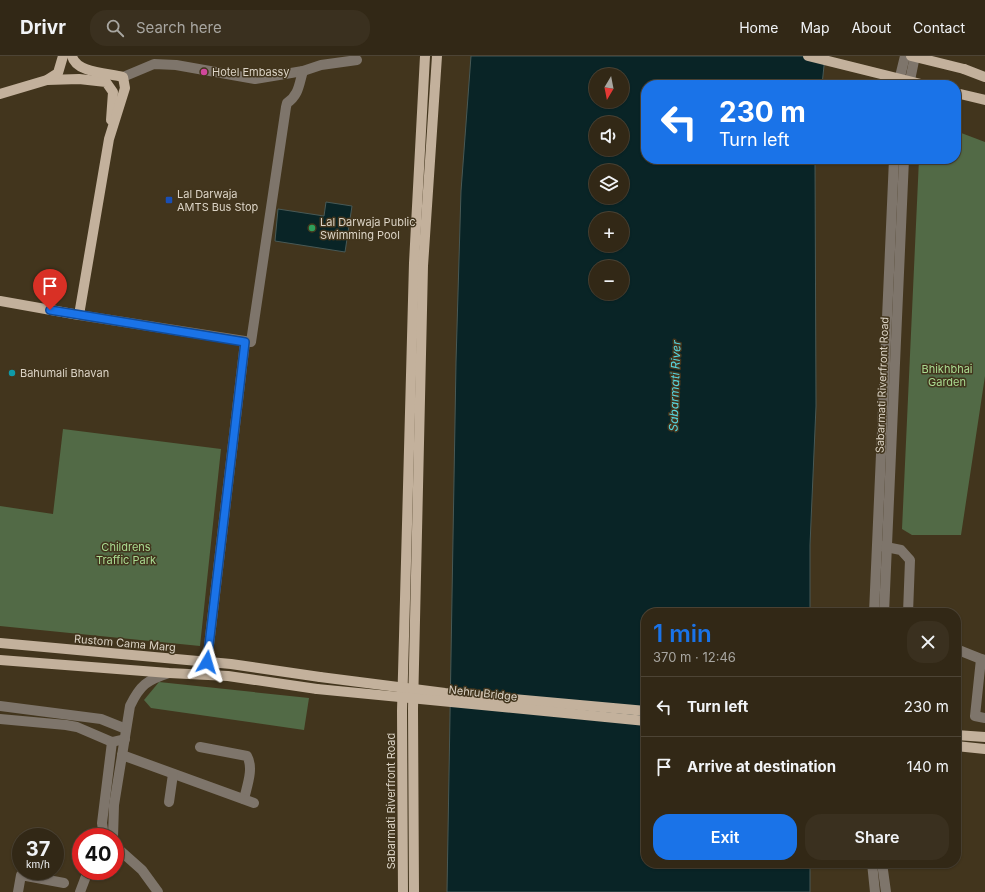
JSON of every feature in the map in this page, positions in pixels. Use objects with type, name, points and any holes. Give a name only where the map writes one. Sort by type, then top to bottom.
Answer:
[{"type":"main road","points":[[47,80],[58,73],[63,56]]},
{"type":"main road","points":[[72,56],[73,61],[85,70],[123,77],[125,88],[109,139]]},
{"type":"main road","name":"Sabarmati Riverfront Road","points":[[403,892],[402,711],[414,263],[425,56]]},
{"type":"main road","points":[[414,892],[413,709],[423,266],[437,56]]},
{"type":"main road","points":[[808,56],[905,80]]},
{"type":"main road","points":[[911,56],[964,69],[980,71]]},
{"type":"main road","points":[[964,69],[985,77]]},
{"type":"main road","points":[[0,94],[47,80],[79,78],[106,82],[113,92],[109,139],[79,316],[0,301]]},
{"type":"main road","points":[[961,94],[981,97]]},
{"type":"main road","name":"Rustom Cama Marg","points":[[0,643],[207,662],[320,677]]},
{"type":"main road","points":[[0,660],[169,673]]},
{"type":"main road","name":"Nehru Bridge","points":[[169,673],[228,676],[317,689],[641,721]]},
{"type":"main road","name":"Nehru Bridge","points":[[320,677],[445,693],[641,711]]},
{"type":"main road","points":[[961,735],[985,737]]},
{"type":"main road","points":[[961,747],[985,749]]},
{"type":"street","points":[[123,77],[152,62],[168,56]]},
{"type":"street","points":[[899,80],[905,56]]},
{"type":"street","points":[[910,80],[915,56]]},
{"type":"street","points":[[152,62],[255,79],[303,71],[322,61],[357,60]]},
{"type":"street","points":[[79,316],[251,342],[286,107],[287,103],[294,99],[297,94],[303,71]]},
{"type":"street","name":"Sabarmati Riverfront Road","points":[[884,608],[882,546],[894,164]]},
{"type":"street","name":"Sabarmati Riverfront Road","points":[[875,608],[882,546],[904,164]]},
{"type":"street","points":[[207,662],[245,342]]},
{"type":"street","points":[[882,546],[901,550],[910,560],[908,608]]},
{"type":"street","points":[[961,651],[983,660],[974,716],[985,718]]},
{"type":"street","points":[[113,828],[114,805],[130,706],[136,694],[144,684],[154,678],[169,673]]},
{"type":"street","points":[[0,706],[101,719],[126,734]]},
{"type":"street","points":[[0,719],[77,727],[112,742]]},
{"type":"street","points":[[112,742],[126,734]]},
{"type":"street","points":[[102,828],[105,788],[112,742]]},
{"type":"street","points":[[200,747],[247,756],[250,762],[250,770],[244,799]]},
{"type":"street","points":[[122,755],[254,803]]},
{"type":"street","points":[[168,802],[173,774]]},
{"type":"street","points":[[124,854],[142,870],[158,892]]},
{"type":"street","points":[[873,868],[875,892]]},
{"type":"street","points":[[883,868],[886,892]]},
{"type":"street","points":[[18,892],[21,875],[64,883]]},
{"type":"street","points":[[80,892],[85,880]]},
{"type":"green space","name":"Bhikhbhai Garden","points":[[961,133],[985,142],[985,376],[961,535],[912,535],[902,529],[919,164],[961,164]]},
{"type":"green space","name":"Childrens Traffic Park","points":[[63,429],[221,449],[200,646],[0,626],[0,506],[53,514]]},
{"type":"green space","points":[[159,682],[309,698],[304,730],[151,708],[144,700]]},
{"type":"water","name":"Sabarmati River","points":[[471,56],[825,56],[823,80],[641,80],[641,164],[815,164],[816,406],[810,545],[810,608],[641,608],[641,868],[810,868],[810,892],[447,892],[456,362],[461,191]]},
{"type":"water","name":"Lal Darwaja Public Swimming Pool","points":[[326,202],[352,206],[345,252],[275,241],[278,209],[324,216]]},
{"type":"place","name":"Hotel Embassy","points":[[204,72]]},
{"type":"place","name":"Lal Darwaja AMTS Bus Stop","points":[[169,200]]},
{"type":"place","name":"Lal Darwaja Public Swimming Pool","points":[[312,228]]},
{"type":"place","name":"Bahumali Bhavan","points":[[12,373]]},
{"type":"route","points":[[50,310],[79,316],[245,342],[207,662]]}]
